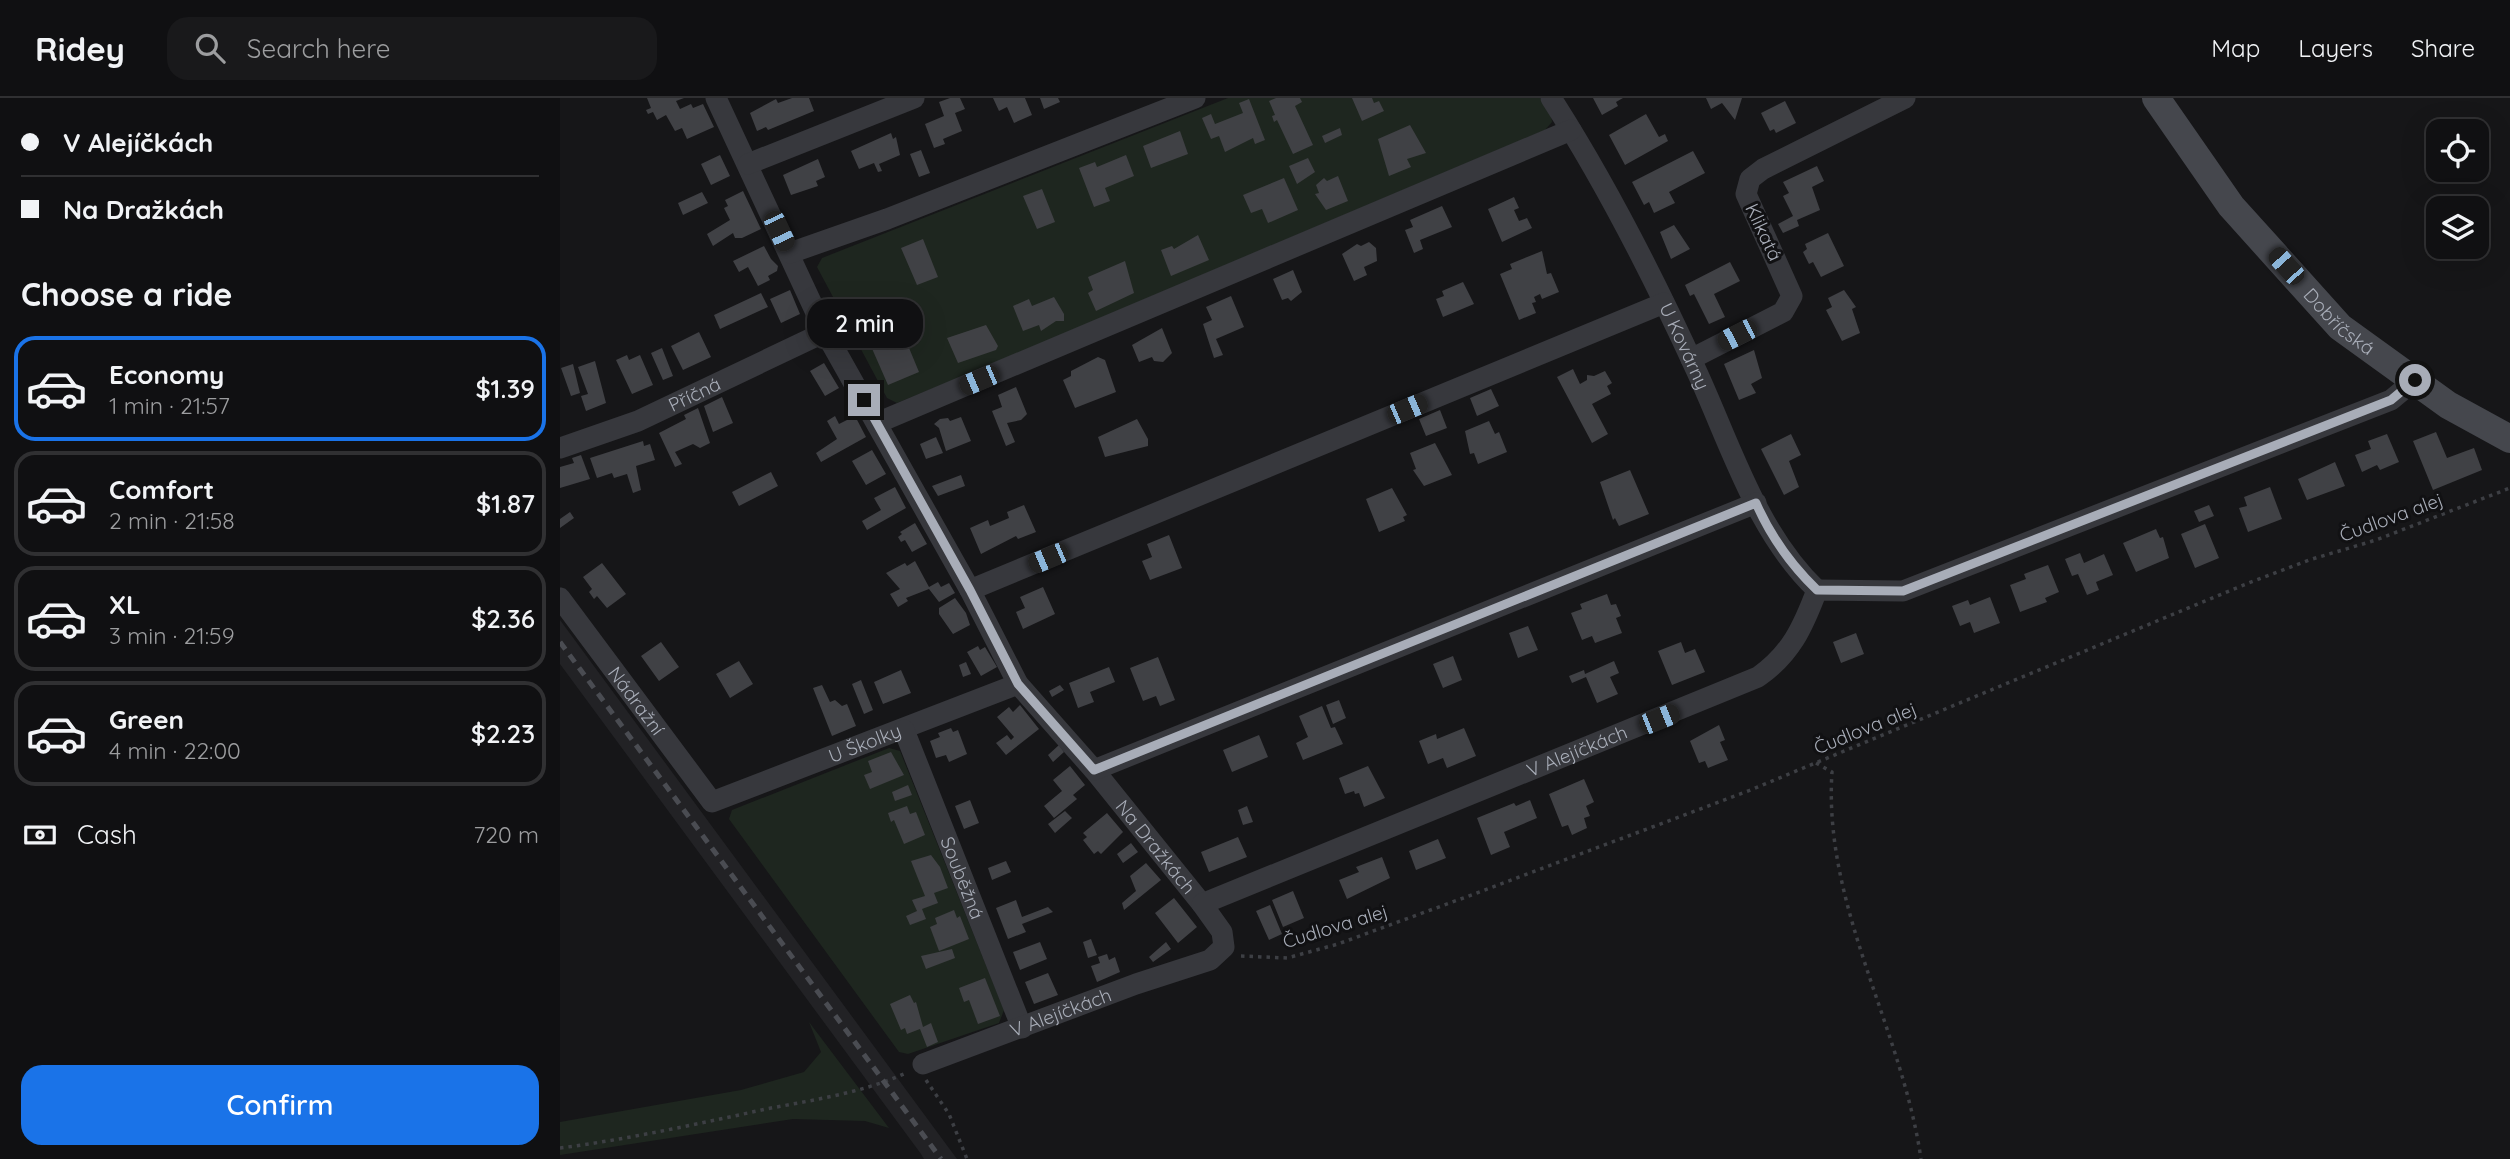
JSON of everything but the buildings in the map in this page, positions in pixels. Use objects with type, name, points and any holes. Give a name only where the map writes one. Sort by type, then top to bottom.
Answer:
[{"type":"street","name":"Na Dražkách","points":[[716,98],[825,332],[970,590],[1018,684],[1094,770],[1202,904]]},
{"type":"street","points":[[748,164],[914,98]]},
{"type":"street","points":[[790,253],[887,219],[1195,98]]},
{"type":"street","name":"U Kovárny","points":[[1551,98],[1617,211],[1664,303],[1763,520],[1799,573],[1817,590]]},
{"type":"street","name":"Klikatá","points":[[1691,359],[1783,312],[1792,296],[1746,194],[1750,179],[1763,169],[1905,98]]},
{"type":"street","name":"Dobříčská","points":[[2156,98],[2231,206],[2340,327],[2448,405],[2510,439]]},
{"type":"street","points":[[877,423],[1571,130]]},
{"type":"street","points":[[970,590],[1664,303]]},
{"type":"street","name":"Příčná","points":[[560,447],[638,421],[825,332]]},
{"type":"street","points":[[1817,590],[1903,591],[2391,400],[2415,380]]},
{"type":"street","points":[[1094,770],[1756,503]]},
{"type":"street","name":"V Alejíčkách","points":[[1202,904],[1741,687],[1766,672],[1788,653],[1801,632],[1817,590]]},
{"type":"street","name":"Nádražní","points":[[560,598],[712,803]]},
{"type":"street","name":"U Školky","points":[[712,803],[1018,684]]},
{"type":"street","name":"Souběžná","points":[[904,730],[1022,1028]]},
{"type":"street","points":[[1202,904],[1222,932],[1224,947]]},
{"type":"street","name":"V Alejíčkách","points":[[919,1066],[1210,960],[1224,947]]},
{"type":"path","name":"Čudlova alej","points":[[1224,947],[1236,956],[1287,958],[1338,944],[1693,812],[2246,584],[2309,560],[2376,540],[2510,488]]},
{"type":"path","points":[[1816,763],[1832,772],[1829,810],[1844,888],[1894,1050],[1917,1134],[1921,1159]]},
{"type":"path","points":[[560,1148],[648,1134],[825,1097],[884,1083],[919,1066],[949,1114],[967,1159]]},
{"type":"shaded area","points":[[1228,98],[1540,98],[1551,113],[1552,122],[1545,130],[956,379],[897,403],[887,398],[817,267],[822,258]]},
{"type":"shaded area","points":[[560,620],[957,1159],[924,1159],[560,664]]},
{"type":"shaded area","points":[[889,748],[900,751],[1004,1010],[999,1023],[908,1054],[899,1052],[729,819],[732,810]]},
{"type":"shaded area","points":[[809,1022],[889,1128],[865,1121],[793,1119],[560,1155],[560,1122],[741,1090],[804,1072],[821,1052]]},
{"type":"railway","points":[[560,642],[941,1159]]},
{"type":"route","points":[[864,400],[970,590],[1018,684],[1094,770],[1756,503],[1763,520],[1799,573],[1817,590],[1884,593],[1903,591],[2391,400],[2415,380]]}]
